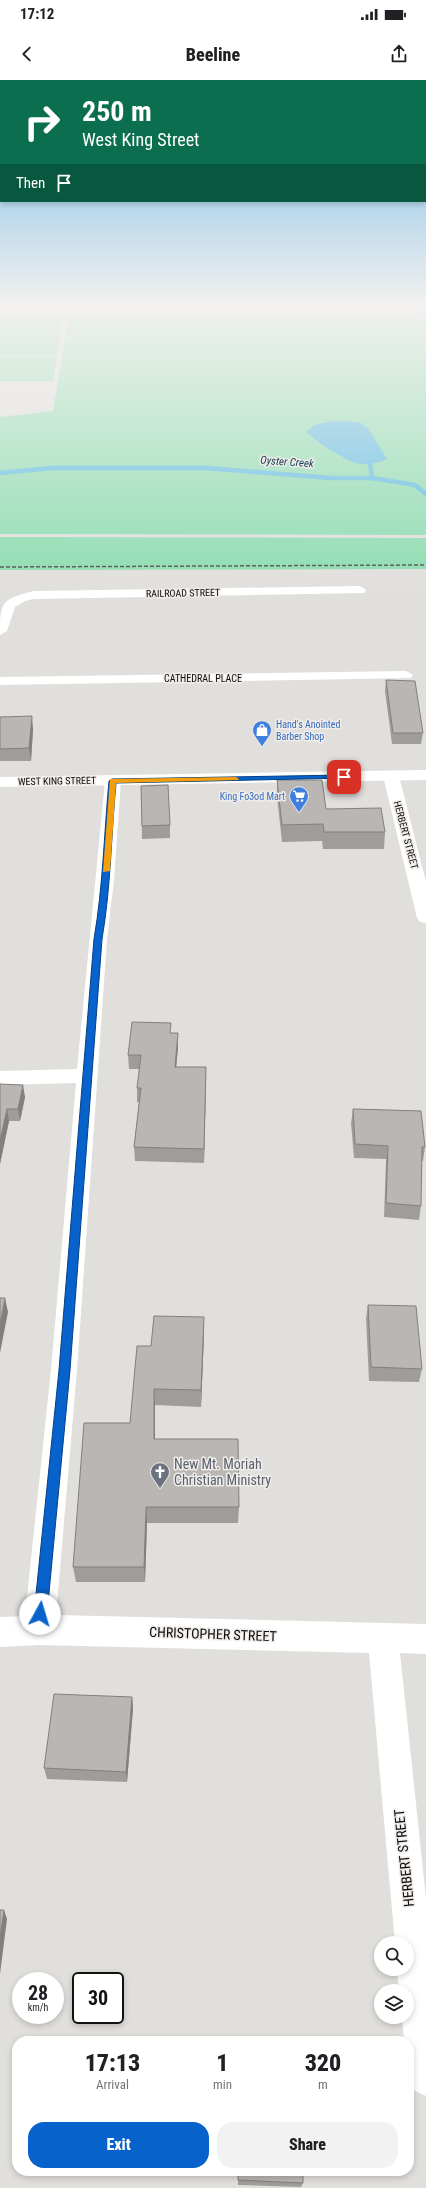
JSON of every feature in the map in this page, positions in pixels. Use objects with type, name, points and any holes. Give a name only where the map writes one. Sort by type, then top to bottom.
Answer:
[{"type":"street","name":"RAILROAD STREET","points":[[0,631],[9,605],[21,598],[34,595],[360,590]]},
{"type":"street","name":"CATHEDRAL PLACE","points":[[0,681],[406,675]]},
{"type":"street","name":"WEST KING STREET","points":[[0,782],[426,775]]},
{"type":"street","name":"HERBERT STREET","points":[[391,776],[426,918]]},
{"type":"street","points":[[39,1630],[64,1370],[98,939],[105,897],[112,781]]},
{"type":"street","points":[[0,1078],[88,1076]]},
{"type":"street","name":"CHRISTOPHER STREET","points":[[0,1632],[39,1630],[426,1639]]},
{"type":"street","name":"HERBERT STREET","points":[[383,1639],[426,2077]]},
{"type":"green space","points":[[54,404],[426,404],[426,535],[0,534],[0,417],[53,411]]},
{"type":"green space","points":[[0,537],[426,538],[426,569],[0,570]]},
{"type":"water","points":[[333,421],[358,422],[367,427],[387,459],[370,464],[360,464],[354,462],[332,451],[306,432],[314,425]]},
{"type":"building","points":[[386,680],[415,681],[423,733],[393,733]]},
{"type":"building","points":[[32,716],[29,748],[0,749],[0,717]]},
{"type":"building","points":[[277,780],[322,780],[326,809],[381,808],[385,832],[324,832],[323,824],[282,825]]},
{"type":"building","points":[[168,785],[170,825],[142,826],[141,786]]},
{"type":"building","points":[[132,1022],[171,1023],[170,1033],[178,1033],[175,1067],[206,1067],[204,1149],[134,1147],[141,1088],[137,1088],[141,1055],[128,1055]]},
{"type":"building","points":[[0,1084],[23,1085],[18,1109],[7,1109],[0,1141]]},
{"type":"building","points":[[353,1109],[421,1111],[425,1147],[422,1147],[421,1206],[386,1203],[388,1146],[355,1144]]},
{"type":"building","points":[[0,1298],[5,1298],[0,1325]]},
{"type":"building","points":[[368,1305],[416,1306],[422,1369],[371,1367]]},
{"type":"building","name":"New Mt. Moriah Christian Ministry","points":[[154,1316],[204,1317],[201,1390],[154,1389],[154,1439],[238,1439],[239,1507],[146,1507],[144,1567],[73,1567],[84,1423],[130,1423],[137,1346],[151,1346]]},
{"type":"building","points":[[54,1694],[132,1697],[126,1772],[44,1768]]},
{"type":"building","points":[[0,1910],[4,1910],[0,1938]]},
{"type":"building","points":[[238,2176],[303,2176],[303,2183],[238,2180]]},
{"type":"waterway","points":[[370,463],[372,478]]},
{"type":"waterway","name":"Oyster Creek","points":[[0,473],[52,468],[207,468],[330,478],[372,478]]},
{"type":"waterway","name":"Oyster Creek","points":[[372,478],[415,485],[426,494]]},
{"type":"railway","points":[[0,567],[426,565]]},
{"type":"slow traffic","points":[[106,871],[112,781],[236,779]]},
{"type":"place","name":"Hand's Anointed Barber Shop","points":[[262,747]]},
{"type":"place","name":"King Fo3od Mart","points":[[299,813]]},
{"type":"place","name":"New Mt. Moriah Christian Ministry","points":[[160,1489]]},
{"type":"route","points":[[40,1614],[64,1370],[98,939],[105,897],[112,781],[344,777]]}]
